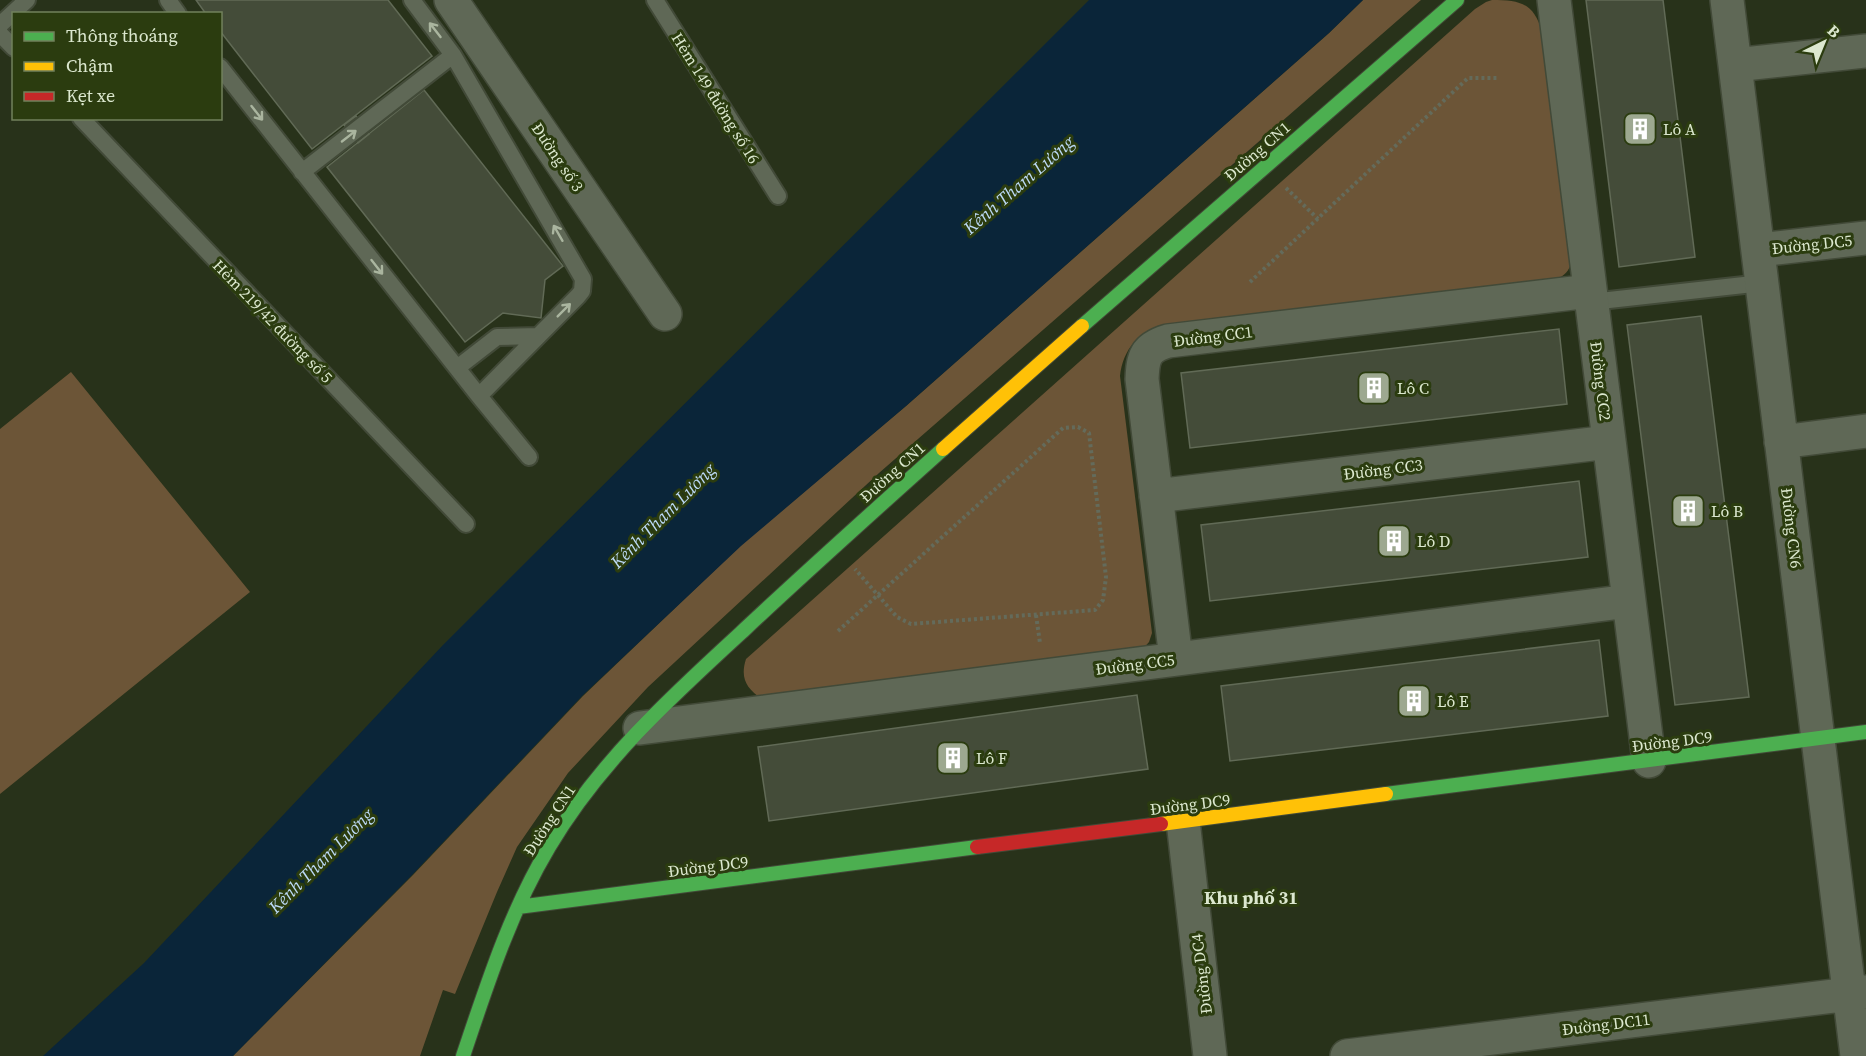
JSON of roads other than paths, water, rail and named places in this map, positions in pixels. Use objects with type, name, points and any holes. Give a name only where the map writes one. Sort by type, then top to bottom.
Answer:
[{"type":"street","name":"Đường số 3","points":[[451,0],[665,314]]},
{"type":"street","name":"Đường CN1","points":[[463,1056],[497,956],[541,862],[564,822],[594,781],[640,728],[834,546],[1111,299],[1457,0]]},
{"type":"street","name":"Đường CC2","points":[[1554,0],[1649,761]]},
{"type":"street","name":"Đường CN6","points":[[1727,0],[1818,739],[1858,993],[1857,1056]]},
{"type":"street","points":[[1735,65],[1866,51]]},
{"type":"street","name":"Đường DC5","points":[[1758,250],[1866,238]]},
{"type":"street","name":"Đường CC1","points":[[1176,659],[1142,379],[1143,363],[1147,352],[1156,344],[1591,297]]},
{"type":"street","points":[[1781,442],[1866,431]]},
{"type":"street","name":"Đường CC3","points":[[1156,496],[1609,442]]},
{"type":"street","name":"Đường CC5","points":[[640,728],[1629,601]]},
{"type":"street","name":"Đường DC9","points":[[518,907],[1866,732]]},
{"type":"street","name":"Đường DC4","points":[[1183,821],[1210,1056]]},
{"type":"street","name":"Đường DC11","points":[[1347,1056],[1858,993]]},
{"type":"lane","points":[[14,12],[27,0]]},
{"type":"lane","points":[[412,0],[453,55],[583,279],[582,291],[578,296],[478,396]]},
{"type":"lane","name":"Hẻm 149 đường số 16","points":[[655,0],[778,196]]},
{"type":"lane","points":[[0,25],[12,14]]},
{"type":"lane","points":[[0,34],[12,46]]},
{"type":"lane","points":[[302,172],[453,55]]},
{"type":"lane","points":[[222,70],[478,396],[529,457]]},
{"type":"lane","name":"Hẻm 219/42 đường số 5","points":[[83,120],[466,524]]},
{"type":"lane","points":[[1591,297],[1762,283]]},
{"type":"lane","points":[[457,368],[497,336],[538,336]]},
{"type":"water","name":"Kênh Tham Lương","points":[[1089,0],[1363,0],[1329,33],[906,406],[741,546],[582,696],[413,874],[233,1056],[43,1056],[144,963],[443,645]]},
{"type":"place","name":"Lô A","points":[[1640,129]]},
{"type":"place","name":"Lô C","points":[[1374,388]]},
{"type":"place","name":"Lô B","points":[[1688,511]]},
{"type":"place","name":"Lô D","points":[[1394,541]]},
{"type":"place","name":"Lô E","points":[[1414,701]]},
{"type":"place","name":"Lô F","points":[[953,758]]},
{"type":"district","name":"Khu phố 31","points":[[1251,898]]}]
